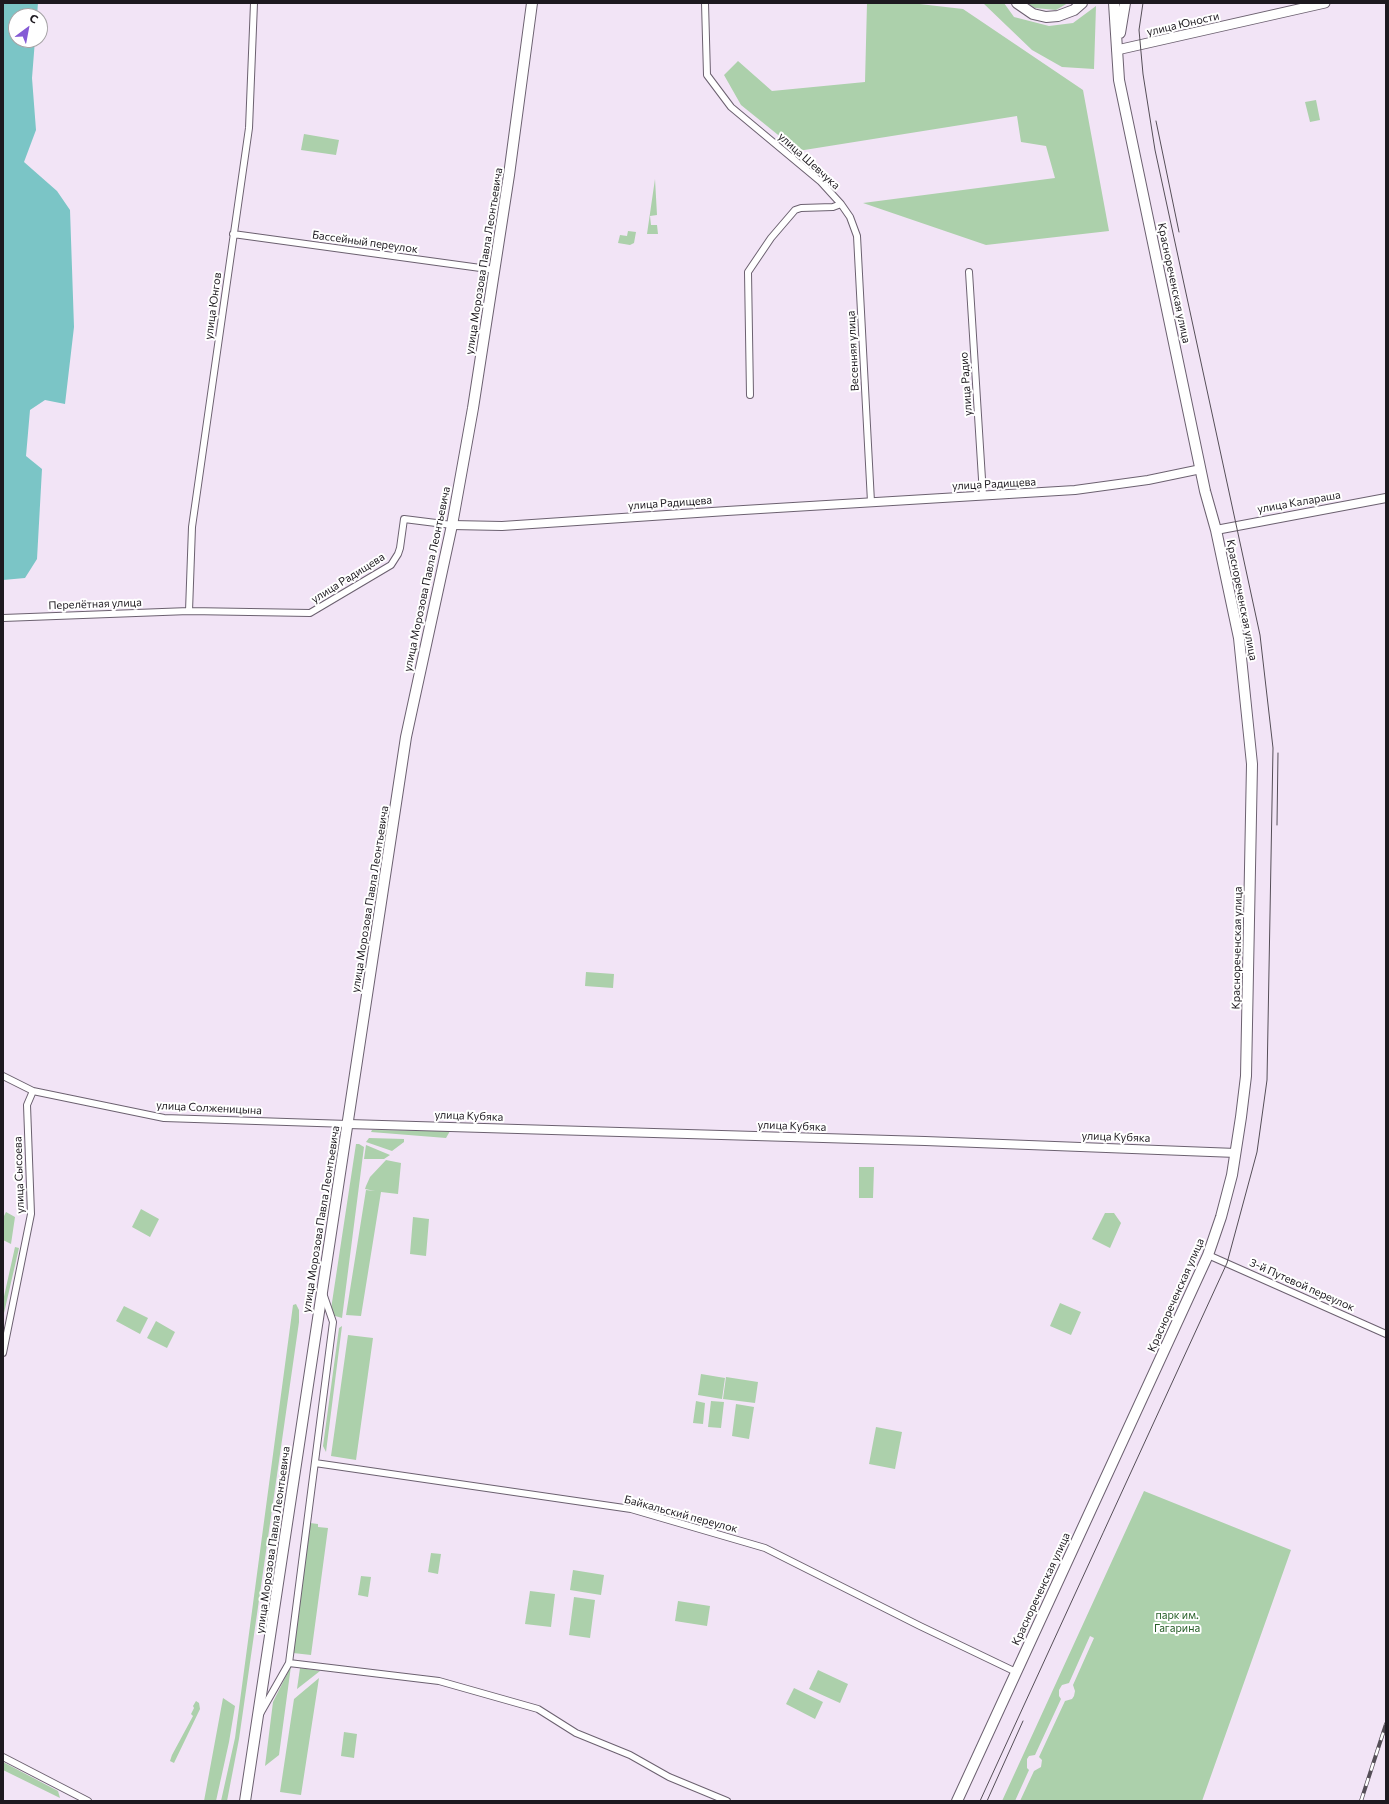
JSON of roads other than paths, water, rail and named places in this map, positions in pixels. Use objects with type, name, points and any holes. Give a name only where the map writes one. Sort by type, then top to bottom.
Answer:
[{"type":"main road","name":"улица Морозова Павла Леонтьевича","points":[[245,1801],[259,1717],[406,737],[452,525],[473,408],[495,270],[532,3]]},
{"type":"main road","points":[[1017,3],[1033,14],[1046,17],[1058,16],[1074,10],[1082,3]]},
{"type":"main road","points":[[1114,3],[1117,50]]},
{"type":"main road","points":[[1117,50],[1125,3]]},
{"type":"main road","name":"улица Юности","points":[[1117,50],[1325,3]]},
{"type":"main road","name":"Краснореченская улица","points":[[956,1801],[1208,1255],[1221,1217],[1236,1153],[1246,1076],[1252,764],[1239,638],[1216,530],[1205,491],[1119,80],[1117,50]]},
{"type":"street","name":"улица Юнгов","points":[[189,611],[192,527],[249,128],[254,3]]},
{"type":"street","name":"улица Шевчука","points":[[705,3],[707,74],[731,107],[816,178],[841,204],[833,207],[801,208],[795,210],[771,238],[748,272],[750,395]]},
{"type":"street","name":"Весенняя улица","points":[[841,204],[850,217],[857,236],[871,502]]},
{"type":"street","name":"Бассейный переулок","points":[[233,234],[495,270]]},
{"type":"street","name":"улица Радио","points":[[969,272],[983,495]]},
{"type":"street","name":"улица Радищева","points":[[189,611],[310,613],[391,565],[400,548],[404,519],[452,525],[502,526],[1075,490],[1148,480],[1201,469]]},
{"type":"street","name":"улица Калараша","points":[[1216,530],[1386,498]]},
{"type":"street","name":"Перелётная улица","points":[[3,618],[189,611]]},
{"type":"street","name":"улица Солженицына","points":[[3,1076],[33,1091],[164,1118],[348,1124]]},
{"type":"street","name":"улица Сысоева","points":[[3,1353],[31,1214],[27,1105],[33,1091]]},
{"type":"street","name":"улица Кубяка","points":[[348,1124],[917,1141],[1236,1153]]},
{"type":"street","name":"3-й Путевой переулок","points":[[1208,1255],[1386,1334]]},
{"type":"street","points":[[259,1717],[289,1663],[333,1322],[322,1290]]},
{"type":"street","name":"Байкальский переулок","points":[[315,1462],[631,1509],[765,1548],[913,1623],[1016,1672]]},
{"type":"street","points":[[289,1663],[438,1681],[538,1709],[576,1733],[630,1755],[669,1777],[727,1801]]},
{"type":"street","points":[[3,1757],[88,1801]]},
{"type":"tram line","points":[[980,1801],[1227,1263],[1257,1152],[1267,1080],[1273,748],[1260,635],[1155,150],[1143,74],[1139,30],[1143,3]]},
{"type":"tram line","points":[[1156,121],[1179,232]]},
{"type":"tram line","points":[[1277,825],[1278,753]]},
{"type":"tram line","points":[[987,1801],[1023,1721]]},
{"type":"railway","points":[[1361,1801],[1386,1724]]},
{"type":"park label","name":"парк им. Гагарина","points":[[1177,1621]]}]
